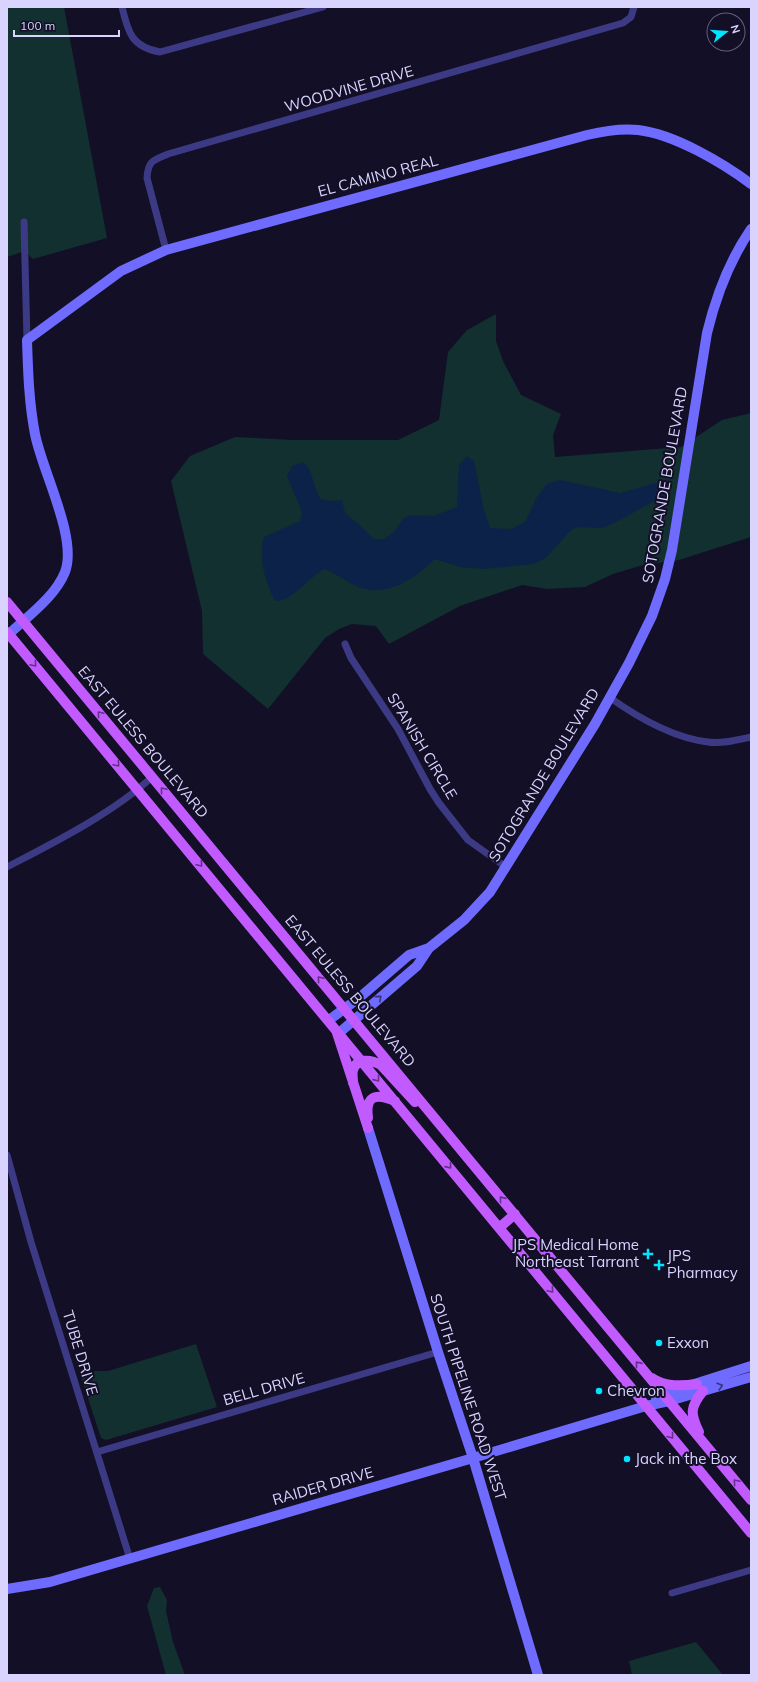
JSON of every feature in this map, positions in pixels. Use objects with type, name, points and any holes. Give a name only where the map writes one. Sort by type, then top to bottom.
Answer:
[{"type":"main road","name":"EAST EULESS BOULEVARD","points":[[7,602],[708,1448]]},
{"type":"main road","points":[[8,634],[751,1533]]},
{"type":"main road","points":[[334,1027],[368,1128]]},
{"type":"main road","points":[[353,1083],[353,1070],[362,1061],[374,1061],[381,1065],[415,1103],[436,1119]]},
{"type":"main road","points":[[368,1128],[366,1109],[372,1098],[378,1096],[395,1101]]},
{"type":"main road","points":[[499,1228],[515,1214]]},
{"type":"main road","points":[[648,1376],[658,1382],[670,1385],[700,1387],[692,1409],[694,1422],[708,1448],[751,1500]]},
{"type":"street","points":[[122,7],[129,32],[136,42],[146,48],[160,52],[323,7]]},
{"type":"street","name":"WOODVINE DRIVE","points":[[166,250],[147,178],[147,168],[154,160],[184,150],[623,24],[631,17],[634,7]]},
{"type":"street","name":"EL CAMINO REAL","points":[[27,340],[121,271],[166,250],[581,136],[613,130],[638,130],[665,137],[696,151],[737,174],[751,184]]},
{"type":"street","points":[[8,634],[53,592],[60,583],[65,571],[68,554],[67,536],[35,436],[30,400],[24,222]]},
{"type":"street","name":"SOTOGRANDE BOULEVARD","points":[[334,1027],[354,1020],[417,966],[429,948],[464,920],[490,892],[595,724],[629,663],[654,610],[665,579],[678,512],[706,340],[715,303],[730,265],[751,229]]},
{"type":"street","name":"SPANISH CIRCLE","points":[[345,644],[351,658],[398,729],[430,790],[439,803],[468,840],[506,867]]},
{"type":"street","points":[[609,697],[654,724],[690,738],[708,742],[722,742],[751,737]]},
{"type":"street","points":[[7,867],[53,843],[138,790],[152,777]]},
{"type":"street","name":"SOTOGRANDE BOULEVARD","points":[[334,1027],[345,1009],[409,955],[429,948]]},
{"type":"street","name":"SOUTH PIPELINE ROAD WEST","points":[[368,1128],[438,1352],[474,1458],[538,1675]]},
{"type":"street","name":"TUBE DRIVE","points":[[7,1155],[31,1242],[98,1452],[130,1559]]},
{"type":"street","name":"BELL DRIVE","points":[[98,1452],[438,1352]]},
{"type":"street","points":[[749,1366],[750,1377]]},
{"type":"street","name":"RAIDER DRIVE","points":[[7,1589],[50,1582],[474,1458],[646,1406],[700,1387],[749,1366]]},
{"type":"street","name":"RAIDER DRIVE","points":[[700,1387],[750,1377]]},
{"type":"street","points":[[672,1593],[751,1570]]},
{"type":"green space","points":[[7,7],[64,7],[107,238],[33,259],[25,251],[7,257]]},
{"type":"green space","points":[[496,314],[496,341],[503,361],[521,395],[561,414],[553,435],[555,457],[681,447],[722,420],[751,413],[751,537],[679,560],[643,565],[613,574],[585,587],[547,589],[522,585],[460,606],[389,644],[376,626],[352,624],[339,629],[325,638],[268,709],[203,654],[202,611],[171,481],[190,456],[235,437],[293,440],[398,440],[439,420],[448,352],[467,330]]},
{"type":"green space","points":[[196,1344],[217,1407],[106,1440],[101,1438],[81,1377],[94,1371],[108,1371]]},
{"type":"green space","points":[[160,1587],[167,1600],[166,1611],[173,1642],[185,1675],[166,1675],[147,1606],[154,1588]]},
{"type":"green space","points":[[696,1642],[723,1675],[632,1675],[629,1661]]},
{"type":"water","points":[[467,456],[474,461],[484,510],[490,528],[511,529],[525,522],[537,497],[547,484],[560,480],[620,493],[663,481],[669,486],[669,493],[602,528],[577,527],[569,532],[547,557],[534,564],[484,569],[460,567],[435,559],[407,581],[397,586],[375,590],[364,589],[324,569],[288,598],[275,601],[268,586],[262,561],[262,545],[264,537],[300,521],[302,512],[287,476],[292,466],[303,462],[307,465],[321,499],[332,501],[342,500],[345,513],[374,539],[384,539],[394,532],[403,519],[410,515],[434,516],[457,507],[459,465]]},
{"type":"place","name":"JPS Medical Home Northeast Tarrant","points":[[648,1254]]},
{"type":"place","name":"JPS Pharmacy","points":[[659,1265]]},
{"type":"place","name":"Exxon","points":[[659,1343]]},
{"type":"place","name":"Chevron","points":[[599,1391]]},
{"type":"place","name":"Jack in the Box","points":[[627,1459]]}]
